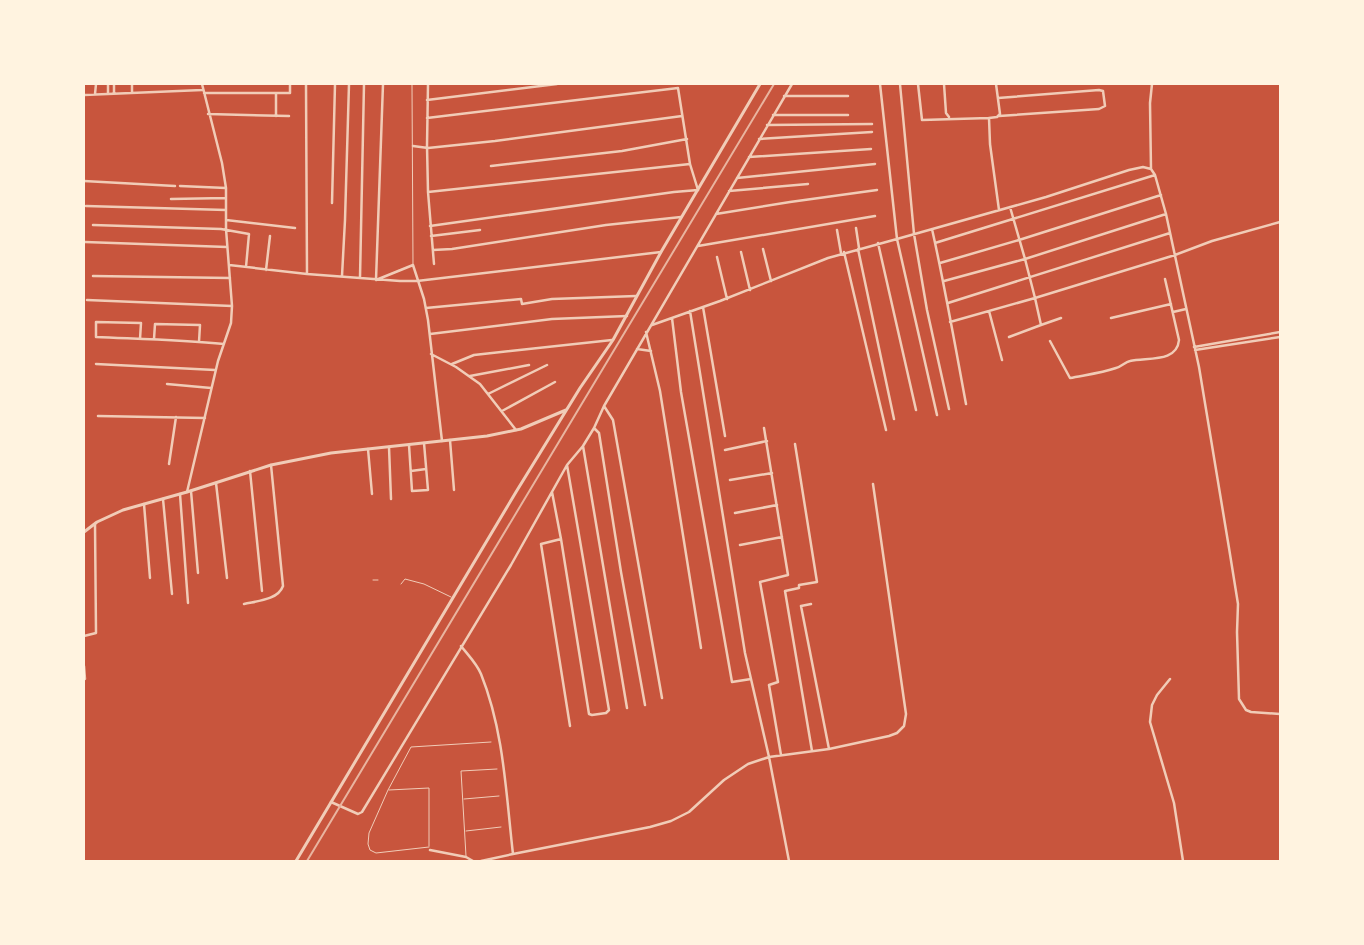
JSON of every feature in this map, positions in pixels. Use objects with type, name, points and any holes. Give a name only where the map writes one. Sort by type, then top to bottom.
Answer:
[{"type":"street","points":[[95,94],[96,84]]},
{"type":"street","points":[[108,84],[108,94]]},
{"type":"street","points":[[114,84],[114,93]]},
{"type":"street","points":[[132,84],[132,93]]},
{"type":"street","points":[[198,573],[189,492],[211,388],[231,323],[232,306],[226,229],[226,188],[222,163],[208,114],[202,84]]},
{"type":"street","points":[[84,95],[203,91],[290,93],[290,84]]},
{"type":"street","points":[[306,84],[307,274]]},
{"type":"street","points":[[332,203],[335,84]]},
{"type":"street","points":[[342,276],[349,84]]},
{"type":"street","points":[[360,278],[364,84]]},
{"type":"street","points":[[376,280],[384,84]]},
{"type":"street","points":[[428,84],[428,192],[434,264]]},
{"type":"street","points":[[427,100],[557,84]]},
{"type":"street","points":[[296,860],[452,597],[567,410],[613,340],[661,252],[760,84]]},
{"type":"street","points":[[330,802],[354,813],[362,812],[511,565],[567,465],[583,446],[594,428],[604,406],[646,332],[652,325],[792,84]]},
{"type":"street","points":[[880,84],[897,239],[937,415]]},
{"type":"street","points":[[900,84],[914,234],[927,310],[949,409]]},
{"type":"street","points":[[918,84],[922,120],[989,118],[1099,109],[1104,106],[1103,91],[1099,90],[998,98]]},
{"type":"street","points":[[944,84],[946,113],[950,118]]},
{"type":"street","points":[[996,84],[999,116]]},
{"type":"street","points":[[1152,84],[1150,103],[1151,168],[1155,175],[1166,214],[1195,349],[1238,604],[1237,632],[1240,699],[1246,710],[1251,712],[1280,714]]},
{"type":"street","points":[[427,118],[678,88],[690,164],[698,190]]},
{"type":"street","points":[[276,93],[276,116]]},
{"type":"street","points":[[784,96],[848,96]]},
{"type":"street","points":[[208,114],[289,116]]},
{"type":"street","points":[[773,115],[848,115]]},
{"type":"street","points":[[413,146],[428,148],[495,141],[682,116]]},
{"type":"street","points":[[989,118],[990,144],[999,210]]},
{"type":"street","points":[[767,125],[872,124]]},
{"type":"street","points":[[759,139],[872,132]]},
{"type":"street","points":[[491,166],[622,151],[687,139]]},
{"type":"street","points":[[749,157],[871,149]]},
{"type":"street","points":[[428,192],[690,164]]},
{"type":"street","points":[[737,178],[875,164]]},
{"type":"street","points":[[652,325],[727,299],[843,253],[1010,207],[1129,170],[1142,167],[1151,168]]},
{"type":"street","points":[[935,243],[1155,175]]},
{"type":"street","points":[[84,181],[175,186]]},
{"type":"street","points":[[729,191],[808,184]]},
{"type":"street","points":[[180,186],[226,188]]},
{"type":"street","points":[[430,226],[698,190]]},
{"type":"street","points":[[716,214],[877,190]]},
{"type":"street","points":[[940,263],[1161,195]]},
{"type":"street","points":[[171,199],[226,198]]},
{"type":"street","points":[[86,206],[226,210]]},
{"type":"street","points":[[1010,207],[1030,277],[1041,325]]},
{"type":"street","points":[[944,281],[1025,259],[1166,214]]},
{"type":"street","points":[[698,246],[875,216]]},
{"type":"street","points":[[433,250],[452,249],[606,225],[683,217]]},
{"type":"street","points":[[226,220],[294,228]]},
{"type":"street","points":[[950,322],[1035,298],[1175,255],[1212,241],[1280,222]]},
{"type":"street","points":[[93,225],[226,229],[249,234],[246,268]]},
{"type":"street","points":[[856,228],[858,249],[894,418]]},
{"type":"street","points":[[932,229],[944,281],[966,404]]},
{"type":"street","points":[[431,236],[480,230]]},
{"type":"street","points":[[836,230],[886,430]]},
{"type":"street","points":[[948,303],[1170,233]]},
{"type":"street","points":[[266,270],[270,236]]},
{"type":"street","points":[[85,242],[228,247]]},
{"type":"street","points":[[878,244],[916,410]]},
{"type":"street","points":[[763,249],[771,281]]},
{"type":"street","points":[[229,265],[376,280],[417,281],[661,252]]},
{"type":"street","points":[[741,252],[750,290]]},
{"type":"street","points":[[717,257],[727,299]]},
{"type":"street","points":[[376,280],[413,265],[426,308],[442,441]]},
{"type":"street","points":[[93,276],[230,278]]},
{"type":"street","points":[[1050,341],[1070,378],[1117,368],[1129,361],[1156,358],[1175,351],[1179,340],[1165,279]]},
{"type":"street","points":[[426,308],[521,299],[522,304],[552,299],[638,296]]},
{"type":"street","points":[[87,300],[232,306]]},
{"type":"street","points":[[1111,318],[1171,304]]},
{"type":"street","points":[[703,307],[725,436]]},
{"type":"street","points":[[1173,312],[1186,309]]},
{"type":"street","points":[[690,311],[743,644],[769,757],[789,861]]},
{"type":"street","points":[[989,311],[1002,360]]},
{"type":"street","points":[[430,334],[552,319],[627,316]]},
{"type":"street","points":[[672,318],[681,392],[732,682],[751,679]]},
{"type":"street","points":[[1009,336],[1061,318]]},
{"type":"street","points":[[140,339],[141,323],[96,322],[96,337],[224,344]]},
{"type":"street","points":[[154,339],[155,324],[200,325],[199,342]]},
{"type":"street","points":[[646,332],[652,350],[701,648]]},
{"type":"street","points":[[1195,349],[1280,332]]},
{"type":"street","points":[[1195,349],[1280,337]]},
{"type":"street","points":[[452,364],[474,355],[613,340]]},
{"type":"street","points":[[637,348],[652,350]]},
{"type":"street","points":[[431,354],[452,364],[470,376],[488,394],[516,430]]},
{"type":"street","points":[[96,364],[216,370]]},
{"type":"street","points":[[470,376],[528,365]]},
{"type":"street","points":[[488,394],[547,365]]},
{"type":"street","points":[[502,411],[555,382]]},
{"type":"street","points":[[167,384],[211,388]]},
{"type":"street","points":[[604,406],[613,420],[662,698]]},
{"type":"street","points":[[84,532],[96,523],[120,511],[189,492],[271,465],[325,454],[487,436],[516,430],[567,410]]},
{"type":"street","points":[[98,416],[205,418]]},
{"type":"street","points":[[169,464],[176,417]]},
{"type":"street","points":[[594,428],[599,433],[618,555],[645,705]]},
{"type":"street","points":[[764,428],[788,575],[760,582],[778,682],[769,685],[781,755]]},
{"type":"street","points":[[450,440],[454,490]]},
{"type":"street","points":[[725,450],[766,441]]},
{"type":"street","points":[[409,444],[412,491],[428,490],[424,443]]},
{"type":"street","points":[[796,444],[817,582],[799,585],[799,588],[785,591],[812,751]]},
{"type":"street","points":[[583,446],[627,708]]},
{"type":"street","points":[[389,447],[391,499]]},
{"type":"street","points":[[368,449],[372,494]]},
{"type":"street","points":[[244,604],[272,597],[282,590],[271,465]]},
{"type":"street","points":[[552,491],[588,714],[606,713],[609,710],[567,465]]},
{"type":"street","points":[[411,471],[426,469]]},
{"type":"street","points":[[250,471],[262,591]]},
{"type":"street","points":[[730,480],[772,473]]},
{"type":"street","points":[[216,483],[227,578]]},
{"type":"street","points":[[481,861],[650,827],[671,821],[689,812],[739,769],[748,764],[769,757],[829,749],[889,736],[901,730],[906,720],[873,484]]},
{"type":"street","points":[[180,494],[188,603]]},
{"type":"street","points":[[163,499],[172,594]]},
{"type":"street","points":[[144,504],[150,578]]},
{"type":"street","points":[[734,513],[776,505]]},
{"type":"street","points":[[84,636],[96,633],[96,523]]},
{"type":"street","points":[[740,545],[782,537]]},
{"type":"street","points":[[561,539],[541,544],[570,726]]},
{"type":"street","points":[[811,604],[801,606],[829,749]]},
{"type":"street","points":[[461,646],[480,672],[496,722],[503,758],[513,854]]},
{"type":"street","points":[[84,666],[85,679]]},
{"type":"street","points":[[1170,679],[1157,695],[1152,705],[1150,722],[1174,803],[1183,861]]},
{"type":"street","points":[[429,848],[466,857],[473,861]]},
{"type":"lane","points":[[412,84],[413,265]]},
{"type":"lane","points":[[401,584],[405,579],[424,584],[452,597]]},
{"type":"lane","points":[[373,580],[378,580]]},
{"type":"lane","points":[[388,790],[430,788],[429,848],[376,853],[370,850],[368,844],[369,833],[388,790],[411,747],[491,742]]},
{"type":"lane","points":[[466,857],[461,771],[497,769]]},
{"type":"lane","points":[[464,799],[499,796]]},
{"type":"lane","points":[[465,831],[501,828]]},
{"type":"railway","points":[[307,861],[774,84]]}]
